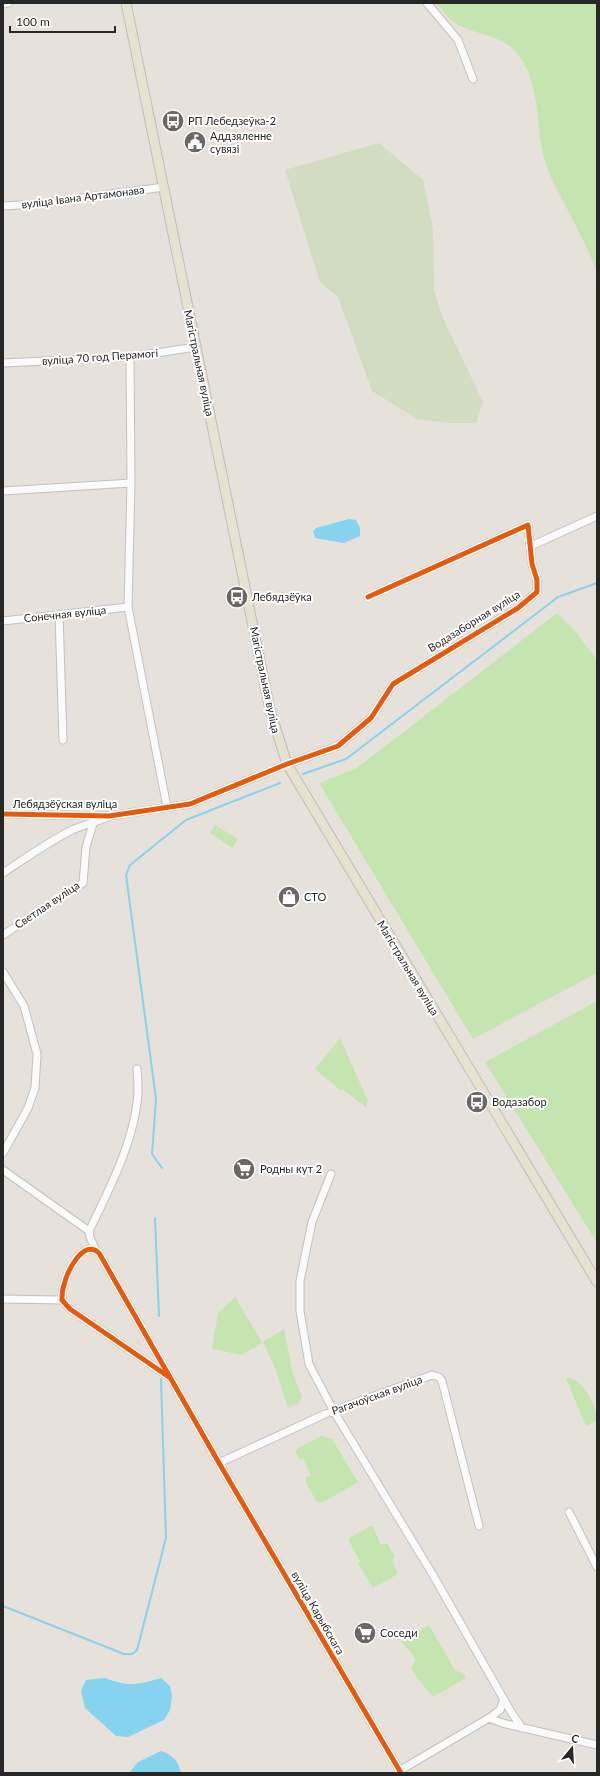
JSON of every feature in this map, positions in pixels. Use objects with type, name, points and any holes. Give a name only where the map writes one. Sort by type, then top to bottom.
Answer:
[{"type":"main road","name":"Магістральная вуліца","points":[[126,3],[270,710],[287,764],[597,1282]]},
{"type":"street","points":[[3,4],[8,3]]},
{"type":"street","points":[[427,3],[458,40],[473,79]]},
{"type":"street","name":"вуліца Івана Артамонава","points":[[3,206],[37,204],[164,187]]},
{"type":"street","name":"вуліца 70 год Перамогі","points":[[3,364],[130,357],[196,348]]},
{"type":"street","points":[[130,357],[131,483],[128,607],[167,808]]},
{"type":"street","points":[[3,492],[131,483]]},
{"type":"street","points":[[531,546],[597,516]]},
{"type":"street","name":"Водазаборная вуліца","points":[[287,764],[338,746],[371,718],[393,684],[518,608],[537,592],[537,580],[532,564],[528,525],[368,598]]},
{"type":"street","name":"Сонечная вуліца","points":[[3,621],[128,607]]},
{"type":"street","points":[[59,614],[63,740]]},
{"type":"street","name":"Лебядзёўская вуліца","points":[[3,814],[109,816],[190,804],[287,764]]},
{"type":"street","points":[[72,816],[74,829]]},
{"type":"street","points":[[3,873],[55,839],[74,829],[93,824],[109,816]]},
{"type":"street","name":"Светлая вуліца","points":[[3,935],[83,883],[86,848],[93,824]]},
{"type":"street","points":[[3,972],[24,1006],[37,1054],[35,1088],[28,1108],[3,1153]]},
{"type":"street","points":[[3,1170],[89,1231],[119,1169],[134,1119],[138,1094],[137,1069]]},
{"type":"street","points":[[331,1174],[310,1231],[302,1273],[299,1301],[302,1329],[310,1364],[333,1410],[433,1575],[510,1712],[522,1728]]},
{"type":"street","name":"вуліца Карыбскага","points":[[89,1231],[95,1249],[116,1281],[219,1464],[400,1772]]},
{"type":"street","points":[[62,1300],[64,1283],[77,1259],[84,1251],[95,1249]]},
{"type":"street","points":[[3,1299],[62,1300],[70,1309],[169,1377]]},
{"type":"street","name":"Рагачоўская вуліца","points":[[219,1464],[333,1410],[432,1375],[439,1377],[442,1381],[479,1526]]},
{"type":"street","points":[[569,1512],[597,1567]]},
{"type":"street","points":[[502,1724],[497,1718],[497,1714],[504,1699]]},
{"type":"street","points":[[400,1772],[500,1710],[504,1709],[510,1712]]},
{"type":"street","points":[[502,1724],[511,1720],[510,1712]]},
{"type":"street","points":[[489,1718],[502,1724],[597,1745]]},
{"type":"green space","points":[[436,3],[597,3],[597,272],[586,246],[554,184],[548,169],[542,150],[534,92],[524,64],[515,51],[509,46],[496,38],[456,24]]},
{"type":"green space","points":[[379,143],[423,180],[433,229],[434,290],[441,314],[483,402],[476,423],[449,423],[417,419],[372,391],[338,297],[320,282],[285,170]]},
{"type":"green space","points":[[557,613],[576,632],[597,660],[597,973],[473,1039],[319,783],[357,768]]},
{"type":"green space","points":[[215,825],[238,839],[232,848],[210,833]]},
{"type":"green space","points":[[597,1001],[597,1243],[485,1062]]},
{"type":"green space","points":[[340,1038],[368,1101],[366,1107],[342,1089],[341,1091],[315,1069]]},
{"type":"green space","points":[[235,1297],[262,1342],[284,1329],[293,1374],[302,1397],[299,1403],[288,1408],[276,1370],[263,1342],[242,1355],[212,1349],[218,1313]]},
{"type":"green space","points":[[569,1377],[579,1383],[593,1403],[597,1416],[596,1421],[586,1426],[566,1379]]},
{"type":"green space","points":[[321,1436],[332,1439],[358,1482],[322,1503],[317,1502],[306,1483],[306,1478],[311,1475],[303,1459],[300,1460],[295,1450]]},
{"type":"green space","points":[[372,1525],[381,1545],[387,1543],[395,1557],[392,1560],[398,1574],[373,1588],[358,1563],[360,1561],[348,1539]]},
{"type":"green space","points":[[429,1625],[455,1670],[464,1674],[466,1678],[433,1697],[418,1679],[411,1667],[416,1661],[401,1641]]},
{"type":"water","points":[[349,519],[356,520],[360,528],[360,536],[344,543],[315,538],[313,531],[316,528]]},
{"type":"water","points":[[105,1678],[120,1683],[133,1684],[161,1678],[170,1686],[172,1696],[170,1710],[164,1720],[128,1737],[116,1736],[85,1708],[81,1691],[86,1680]]},
{"type":"water","points":[[161,1751],[174,1759],[179,1765],[181,1773],[129,1773],[138,1762]]},
{"type":"waterway","points":[[303,774],[346,759],[558,597],[597,583]]},
{"type":"waterway","points":[[162,1168],[152,1154],[156,1099],[126,875],[130,865],[186,820],[280,783]]},
{"type":"waterway","points":[[155,1218],[159,1316]]},
{"type":"waterway","points":[[3,1606],[124,1654],[132,1654],[137,1650],[166,1538],[161,1379]]},
{"type":"cycle path","points":[[3,814],[109,816],[190,804],[287,764],[338,746],[371,718],[393,684],[518,608],[537,592],[537,580],[532,564],[528,525],[368,597]]},
{"type":"cycle path","points":[[169,1377],[70,1309],[62,1300],[63,1289],[68,1272],[82,1253],[87,1250],[93,1250],[99,1253],[219,1463],[401,1773]]},
{"type":"place","name":"РП Лебедзеўка-2","points":[[173,121]]},
{"type":"place","name":"Аддзяленне сувязі","points":[[195,142]]},
{"type":"place","name":"Лебядзёўка","points":[[237,597]]},
{"type":"place","name":"СТО","points":[[289,897]]},
{"type":"place","name":"Водазабор","points":[[477,1102]]},
{"type":"place","name":"Родны кут 2","points":[[244,1169]]},
{"type":"place","name":"Соседи","points":[[365,1633]]}]
